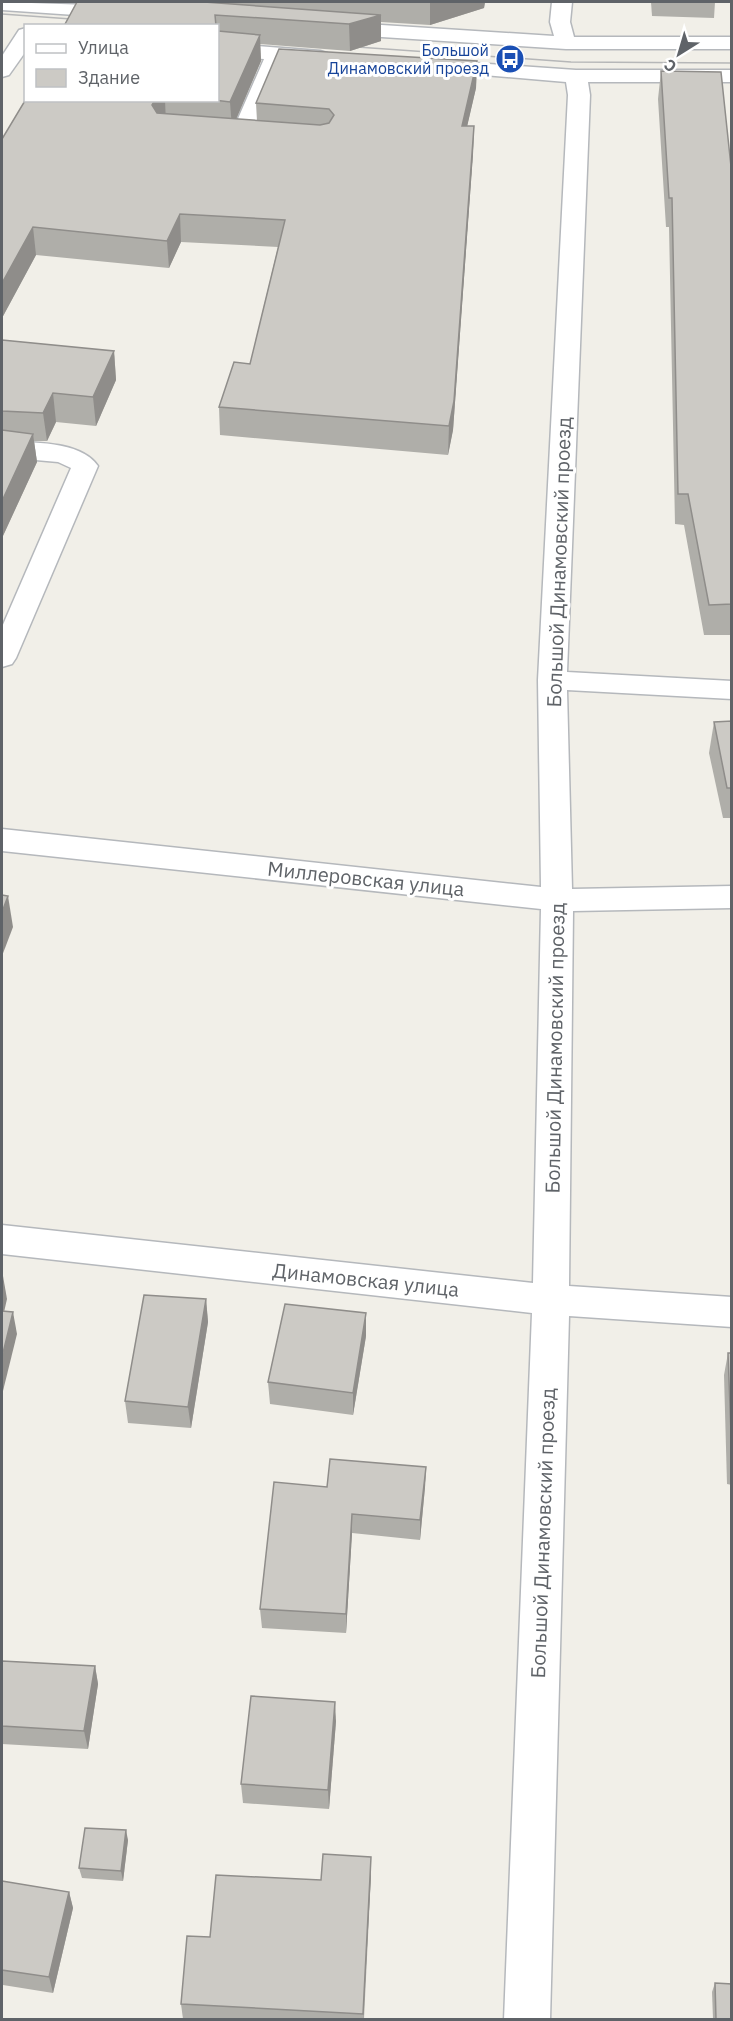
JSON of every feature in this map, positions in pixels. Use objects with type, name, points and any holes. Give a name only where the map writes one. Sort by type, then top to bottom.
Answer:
[{"type":"street","points":[[562,2],[560,22],[566,44]]},
{"type":"street","points":[[2,4],[142,14]]},
{"type":"street","points":[[318,27],[566,44],[732,43]]},
{"type":"street","points":[[2,31],[24,33]]},
{"type":"street","points":[[2,71],[24,36]]},
{"type":"street","points":[[219,49],[345,59]]},
{"type":"street","points":[[264,139],[231,136],[276,54]]},
{"type":"street","points":[[415,65],[576,76],[732,76]]},
{"type":"street","name":"Большой Динамовский проезд","points":[[527,2019],[551,1300],[557,900],[552,680],[579,95],[576,76]]},
{"type":"street","points":[[2,449],[65,456],[79,459],[85,466],[2,658]]},
{"type":"street","points":[[552,680],[732,690]]},
{"type":"street","name":"Миллеровская улица","points":[[2,840],[557,900],[732,897]]},
{"type":"street","name":"Динамовская улица","points":[[2,1240],[551,1300],[732,1312]]},
{"type":"building","points":[[77,2],[204,2],[381,15],[349,24],[215,15],[216,24],[65,24]]},
{"type":"building","points":[[219,31],[260,35],[230,102],[219,101]]},
{"type":"building","points":[[279,49],[477,61],[462,126],[474,126],[454,401],[449,426],[219,407],[234,362],[250,364],[285,220],[180,214],[167,241],[33,227],[2,283],[2,139],[24,102],[154,102],[152,105],[157,113],[320,125],[329,123],[334,115],[329,109],[256,103]]},
{"type":"building","points":[[661,71],[721,72],[732,176],[732,604],[709,605],[688,494],[678,494],[672,198],[669,198]]},
{"type":"building","points":[[2,340],[114,351],[93,397],[53,393],[43,413],[2,411]]},
{"type":"building","points":[[2,430],[33,434],[2,501]]},
{"type":"building","points":[[732,721],[732,788],[727,788],[714,722]]},
{"type":"building","points":[[2,895],[8,896],[2,912]]},
{"type":"building","points":[[144,1295],[206,1299],[188,1407],[125,1401]]},
{"type":"building","points":[[285,1304],[366,1313],[353,1393],[268,1382]]},
{"type":"building","points":[[2,1311],[13,1312],[2,1357]]},
{"type":"building","points":[[728,1353],[732,1353],[732,1460]]},
{"type":"building","points":[[330,1459],[426,1467],[420,1520],[352,1514],[346,1614],[260,1609],[274,1482],[327,1487]]},
{"type":"building","points":[[2,1661],[95,1666],[84,1731],[2,1726]]},
{"type":"building","points":[[251,1696],[335,1702],[328,1790],[241,1784]]},
{"type":"building","points":[[85,1828],[126,1830],[121,1871],[79,1868]]},
{"type":"building","points":[[323,1854],[371,1857],[363,2014],[181,2004],[187,1936],[210,1937],[216,1875],[321,1880]]},
{"type":"building","points":[[2,1881],[69,1892],[49,1977],[2,1970]]},
{"type":"building","points":[[715,1983],[732,1984],[732,2019],[716,2019]]},
{"type":"tram line","points":[[2,14],[85,20]]},
{"type":"tram line","points":[[343,46],[571,62],[732,63]]},
{"type":"place","name":"Большой Динамовский проезд","points":[[510,59]]}]
